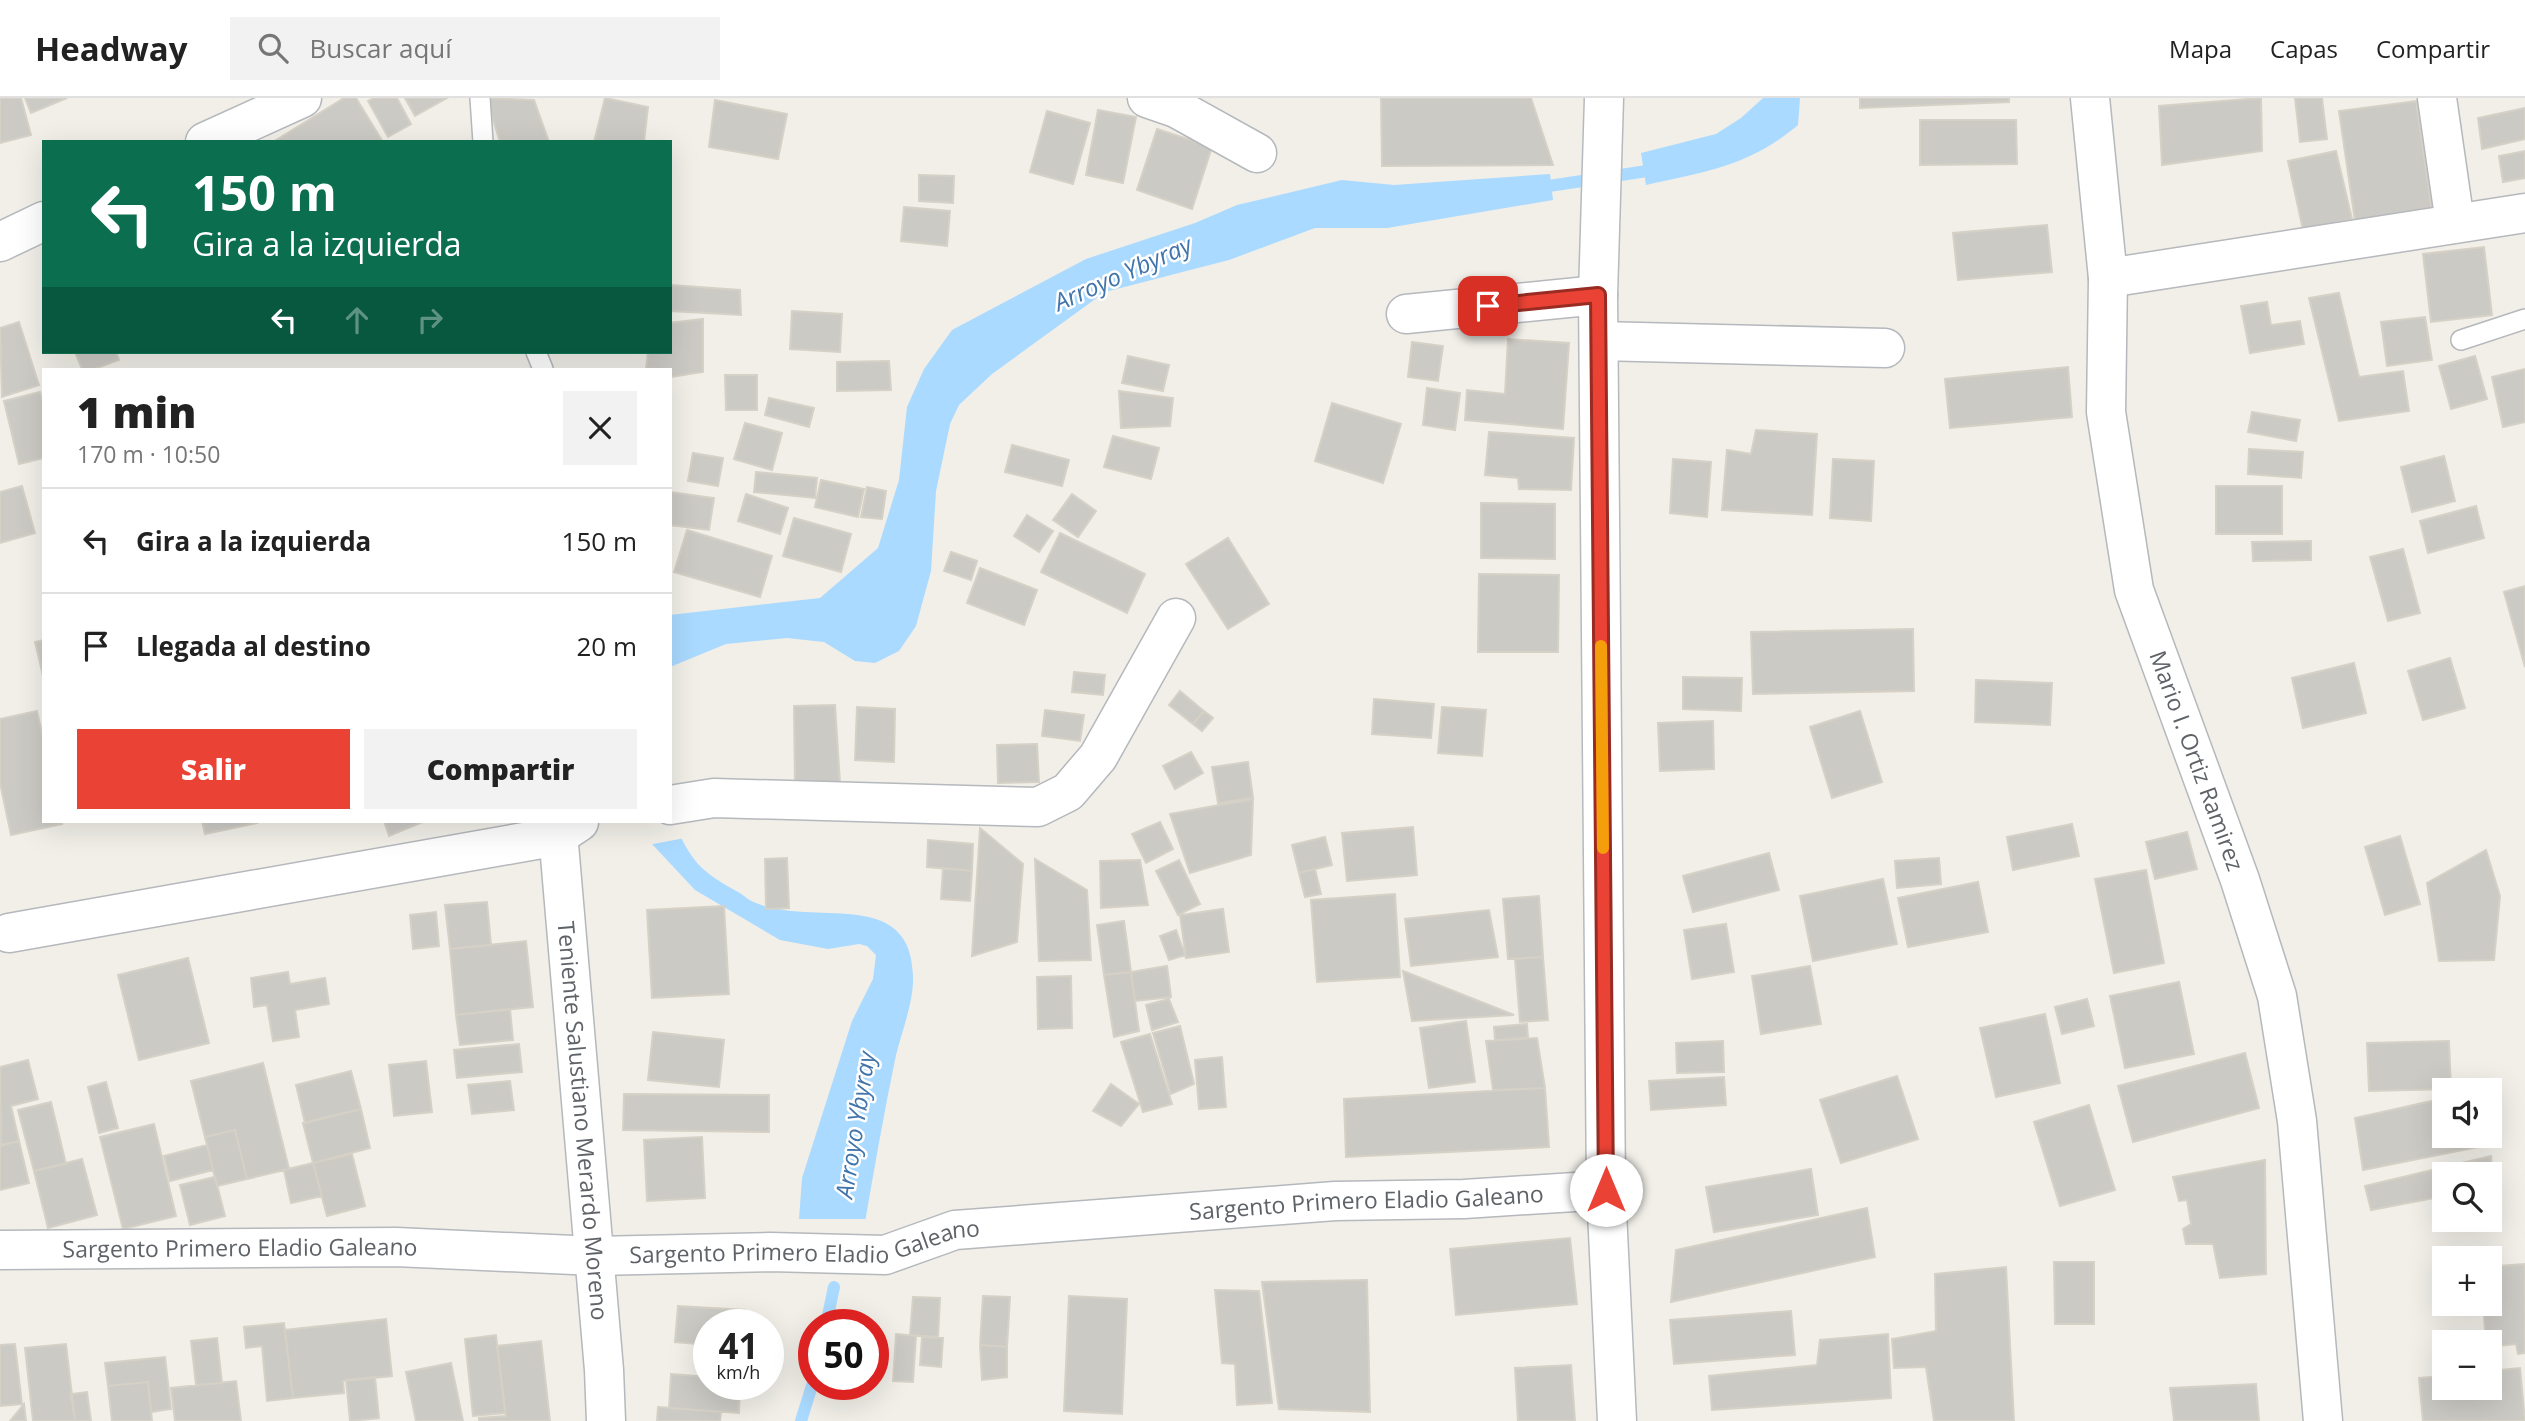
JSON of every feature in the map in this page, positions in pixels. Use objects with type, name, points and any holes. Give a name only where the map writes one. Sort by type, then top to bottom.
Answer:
[{"type":"street","points":[[209,140],[302,98]]},
{"type":"street","points":[[1147,98],[1176,108],[1257,153]]},
{"type":"street","points":[[1604,98],[1598,295],[1606,1190],[1617,1421]]},
{"type":"street","name":"Mario I. Ortiz Ramirez","points":[[2090,98],[2108,278],[2106,412],[2134,590],[2240,880],[2277,996],[2297,1121],[2323,1421]]},
{"type":"street","points":[[2437,98],[2455,223]]},
{"type":"street","points":[[2108,278],[2525,213]]},
{"type":"street","points":[[0,242],[42,222]]},
{"type":"street","points":[[1406,314],[1598,295]]},
{"type":"street","points":[[1599,341],[1885,348]]},
{"type":"street","points":[[672,805],[714,798],[1038,807],[1068,792],[1098,757],[1176,618]]},
{"type":"street","points":[[9,933],[565,826]]},
{"type":"street","name":"Teniente Salustiano Merardo Moreno","points":[[565,826],[606,1421]]},
{"type":"street","name":"Sargento Primero Eladio Galeano","points":[[0,1250],[396,1247],[595,1256],[770,1252],[885,1255],[955,1230],[1335,1201],[1464,1199],[1606,1190]]},
{"type":"lane","points":[[480,98],[483,140]]},
{"type":"lane","points":[[2461,340],[2525,319]]},
{"type":"water","points":[[1763,98],[1800,98],[1798,125],[1780,139],[1744,159],[1708,171],[1646,185],[1641,153],[1716,134],[1741,118]]},
{"type":"water","points":[[1550,174],[1553,200],[1387,228],[1315,228],[1229,260],[1105,292],[992,374],[959,405],[950,424],[936,491],[931,571],[916,626],[899,651],[875,663],[855,661],[824,642],[787,638],[726,644],[672,666],[672,615],[820,598],[878,548],[899,480],[907,407],[924,369],[952,330],[1086,259],[1195,223],[1237,205],[1342,180],[1394,185]]},
{"type":"water","points":[[674,824],[699,865],[714,878],[751,901],[780,909],[856,915],[878,920],[896,930],[908,948],[913,976],[912,996],[896,1055],[864,1228],[798,1233],[802,1178],[852,1021],[873,979],[876,955],[867,946],[859,944],[828,949],[780,940],[695,890],[652,844]]},
{"type":"pier","points":[[675,821],[685,838],[648,845],[641,835],[643,830]]},
{"type":"pier","points":[[796,1219],[869,1219],[865,1232],[798,1236],[795,1233]]},
{"type":"building","points":[[0,98],[21,98],[31,135],[0,143]]},
{"type":"building","points":[[25,98],[67,98],[31,113]]},
{"type":"building","points":[[344,98],[356,98],[382,140],[276,140]]},
{"type":"building","points":[[374,98],[397,98],[411,124],[388,137],[368,101]]},
{"type":"building","points":[[405,98],[447,98],[415,116]]},
{"type":"building","points":[[486,98],[534,100],[548,140],[499,140]]},
{"type":"building","points":[[605,98],[648,107],[644,140],[594,140]]},
{"type":"building","points":[[1381,98],[1531,98],[1553,165],[1382,166]]},
{"type":"building","points":[[1860,98],[2009,98],[2009,102],[1860,108]]},
{"type":"building","points":[[2261,98],[2262,151],[2162,165],[2159,106]]},
{"type":"building","points":[[2295,98],[2322,98],[2327,139],[2300,142]]},
{"type":"building","points":[[715,100],[787,114],[778,159],[709,147]]},
{"type":"building","points":[[2416,101],[2432,211],[2355,221],[2339,111]]},
{"type":"building","points":[[2525,108],[2525,139],[2482,149],[2478,118]]},
{"type":"building","points":[[1098,110],[1136,117],[1123,183],[1086,175]]},
{"type":"building","points":[[1047,111],[1090,123],[1073,184],[1030,172]]},
{"type":"building","points":[[1920,120],[2016,120],[2017,164],[1920,165]]},
{"type":"building","points":[[1157,129],[1212,147],[1192,209],[1137,190]]},
{"type":"building","points":[[2336,151],[2352,219],[2303,230],[2288,161]]},
{"type":"building","points":[[2525,151],[2525,178],[2503,182],[2499,156]]},
{"type":"building","points":[[919,175],[954,176],[953,203],[919,201]]},
{"type":"building","points":[[904,207],[950,211],[947,246],[901,241]]},
{"type":"building","points":[[2047,225],[2052,272],[1958,280],[1953,233]]},
{"type":"building","points":[[2484,247],[2492,315],[2431,322],[2423,254]]},
{"type":"building","points":[[672,285],[740,290],[741,315],[672,311]]},
{"type":"building","points":[[2339,293],[2359,377],[2403,371],[2409,411],[2339,421],[2309,298]]},
{"type":"building","points":[[2267,302],[2271,325],[2300,321],[2304,344],[2250,353],[2241,306]]},
{"type":"building","points":[[792,311],[842,314],[840,352],[790,349]]},
{"type":"building","points":[[2425,317],[2432,360],[2387,366],[2381,322]]},
{"type":"building","points":[[703,319],[703,372],[672,377],[672,368],[646,368],[648,354],[672,354],[672,323]]},
{"type":"building","points":[[19,322],[39,385],[2,397],[0,328]]},
{"type":"building","points":[[1508,339],[1569,343],[1563,429],[1465,420],[1467,390],[1505,394]]},
{"type":"building","points":[[1412,342],[1443,346],[1438,381],[1408,377]]},
{"type":"building","points":[[76,354],[117,354],[119,360],[97,368],[82,368]]},
{"type":"building","points":[[1128,356],[1169,365],[1163,391],[1122,383]]},
{"type":"building","points":[[2475,356],[2487,399],[2451,409],[2439,366]]},
{"type":"building","points":[[889,361],[891,390],[837,391],[837,362]]},
{"type":"building","points":[[2068,367],[2072,417],[1950,428],[1945,379]]},
{"type":"building","points":[[2525,369],[2525,422],[2503,427],[2492,377]]},
{"type":"building","points":[[725,375],[757,375],[757,410],[726,410]]},
{"type":"building","points":[[1427,388],[1460,393],[1455,430],[1423,425]]},
{"type":"building","points":[[1119,391],[1173,398],[1170,426],[1121,428]]},
{"type":"building","points":[[40,392],[42,458],[19,464],[4,401]]},
{"type":"building","points":[[769,398],[814,408],[809,427],[765,415]]},
{"type":"building","points":[[1332,403],[1401,424],[1383,483],[1315,461]]},
{"type":"building","points":[[2252,412],[2300,420],[2296,441],[2248,432]]},
{"type":"building","points":[[745,423],[782,433],[772,470],[734,459]]},
{"type":"building","points":[[1756,430],[1817,434],[1812,515],[1722,510],[1727,450],[1751,454]]},
{"type":"building","points":[[1489,432],[1574,438],[1571,490],[1519,489],[1518,478],[1485,475]]},
{"type":"building","points":[[1113,436],[1159,448],[1151,479],[1104,467]]},
{"type":"building","points":[[1012,445],[1069,460],[1062,486],[1005,472]]},
{"type":"building","points":[[2249,449],[2303,452],[2301,478],[2248,474]]},
{"type":"building","points":[[693,453],[723,458],[718,486],[688,481]]},
{"type":"building","points":[[2444,456],[2455,501],[2412,512],[2401,467]]},
{"type":"building","points":[[1673,459],[1711,462],[1707,517],[1670,513]]},
{"type":"building","points":[[1833,459],[1874,461],[1871,521],[1830,518]]},
{"type":"building","points":[[756,472],[817,478],[815,498],[754,492]]},
{"type":"building","points":[[821,480],[864,489],[858,517],[815,507]]},
{"type":"building","points":[[22,486],[35,533],[0,543],[0,492]]},
{"type":"building","points":[[2216,486],[2282,486],[2282,534],[2216,534]]},
{"type":"building","points":[[867,487],[886,491],[882,519],[861,517]]},
{"type":"building","points":[[672,492],[714,498],[709,530],[672,525]]},
{"type":"building","points":[[746,494],[788,508],[780,534],[738,521]]},
{"type":"building","points":[[1072,494],[1096,511],[1078,537],[1053,520]]},
{"type":"building","points":[[1481,503],[1555,504],[1555,559],[1481,558]]},
{"type":"building","points":[[2476,506],[2484,538],[2428,553],[2420,521]]},
{"type":"building","points":[[1027,515],[1053,531],[1039,552],[1014,536]]},
{"type":"building","points":[[794,518],[851,534],[841,572],[783,556]]},
{"type":"building","points":[[687,530],[772,556],[760,597],[674,572]]},
{"type":"building","points":[[1060,533],[1145,574],[1127,613],[1041,572]]},
{"type":"building","points":[[1228,538],[1269,604],[1228,629],[1186,564]]},
{"type":"building","points":[[2311,541],[2311,560],[2253,561],[2252,542]]},
{"type":"building","points":[[2403,549],[2420,613],[2388,621],[2370,557]]},
{"type":"building","points":[[951,552],[977,561],[971,580],[944,571]]},
{"type":"building","points":[[980,568],[1037,590],[1024,625],[967,603]]},
{"type":"building","points":[[1479,574],[1559,575],[1558,652],[1478,652]]},
{"type":"building","points":[[2525,586],[2525,667],[2504,592]]},
{"type":"building","points":[[1913,629],[1914,691],[1753,694],[1751,632]]},
{"type":"building","points":[[42,640],[42,672],[35,642]]},
{"type":"building","points":[[2450,658],[2465,708],[2423,720],[2408,671]]},
{"type":"building","points":[[2354,663],[2366,713],[2303,728],[2292,678]]},
{"type":"building","points":[[1074,672],[1105,675],[1103,695],[1072,692]]},
{"type":"building","points":[[1683,677],[1742,678],[1741,711],[1683,709]]},
{"type":"building","points":[[1976,680],[2052,683],[2050,725],[1975,722]]},
{"type":"building","points":[[1180,691],[1204,711],[1193,724],[1169,705]]},
{"type":"building","points":[[1374,699],[1434,704],[1431,738],[1372,734]]},
{"type":"building","points":[[835,705],[840,783],[795,786],[794,706]]},
{"type":"building","points":[[857,707],[895,709],[894,762],[855,760]]},
{"type":"building","points":[[1442,707],[1486,710],[1482,756],[1438,753]]},
{"type":"building","points":[[1045,710],[1084,715],[1080,741],[1042,736]]},
{"type":"building","points":[[37,711],[42,733],[42,823],[62,824],[11,835],[0,783],[0,719]]},
{"type":"building","points":[[1204,711],[1213,718],[1202,731],[1193,724]]},
{"type":"building","points":[[1860,711],[1882,782],[1832,798],[1810,727]]},
{"type":"building","points":[[1713,721],[1714,769],[1660,771],[1658,723]]},
{"type":"building","points":[[1037,744],[1039,782],[998,783],[997,745]]},
{"type":"building","points":[[1191,752],[1203,773],[1175,789],[1163,766]]},
{"type":"building","points":[[1248,762],[1253,798],[1218,803],[1212,767]]},
{"type":"building","points":[[1253,799],[1251,855],[1190,873],[1170,814]]},
{"type":"building","points":[[1160,822],[1173,849],[1146,863],[1132,834]]},
{"type":"building","points":[[202,823],[257,823],[205,834]]},
{"type":"building","points":[[385,823],[420,823],[389,836]]},
{"type":"building","points":[[2072,824],[2079,856],[2013,870],[2007,837]]},
{"type":"building","points":[[1413,827],[1417,875],[1347,881],[1342,833]]},
{"type":"building","points":[[980,828],[1023,864],[1017,942],[972,956]]},
{"type":"building","points":[[2187,832],[2197,869],[2155,879],[2146,842]]},
{"type":"building","points":[[2400,836],[2420,904],[2385,915],[2365,847]]},
{"type":"building","points":[[1325,837],[1332,865],[1299,873],[1292,845]]},
{"type":"building","points":[[928,840],[973,844],[972,871],[927,867]]},
{"type":"building","points":[[2486,850],[2500,896],[2494,960],[2439,961],[2427,883]]},
{"type":"building","points":[[1769,853],[1779,890],[1693,912],[1683,876]]},
{"type":"building","points":[[787,858],[789,908],[766,909],[765,859]]},
{"type":"building","points":[[1939,858],[1941,884],[1897,888],[1895,861]]},
{"type":"building","points":[[1035,859],[1087,890],[1091,960],[1039,961]]},
{"type":"building","points":[[1140,860],[1148,905],[1101,908],[1100,861]]},
{"type":"building","points":[[1179,860],[1200,904],[1178,915],[1156,871]]},
{"type":"building","points":[[943,868],[972,871],[970,901],[941,899]]},
{"type":"building","points":[[1315,869],[1321,894],[1305,897],[1299,873]]},
{"type":"building","points":[[2146,870],[2164,963],[2114,973],[2095,879]]},
{"type":"building","points":[[1883,879],[1897,944],[1813,961],[1800,896]]},
{"type":"building","points":[[1978,882],[1988,932],[1908,947],[1898,898]]},
{"type":"building","points":[[1395,894],[1400,977],[1317,982],[1311,900]]},
{"type":"building","points":[[1539,896],[1543,957],[1508,959],[1503,899]]},
{"type":"building","points":[[487,902],[491,945],[450,949],[445,905]]},
{"type":"building","points":[[724,906],[729,994],[652,998],[647,910]]},
{"type":"building","points":[[1223,909],[1229,952],[1186,958],[1180,915]]},
{"type":"building","points":[[1489,910],[1498,957],[1411,966],[1405,919]]},
{"type":"building","points":[[436,912],[439,946],[413,949],[410,915]]},
{"type":"building","points":[[1124,921],[1131,972],[1104,975],[1097,925]]},
{"type":"building","points":[[1726,924],[1734,972],[1692,979],[1684,930]]},
{"type":"building","points":[[1176,930],[1185,955],[1169,960],[1160,936]]},
{"type":"building","points":[[526,941],[533,1007],[456,1015],[450,949]]},
{"type":"building","points":[[1543,957],[1548,1020],[1520,1022],[1515,959]]},
{"type":"building","points":[[188,958],[209,1043],[139,1060],[118,975]]},
{"type":"building","points":[[1167,966],[1171,997],[1135,1001],[1131,972]]},
{"type":"building","points":[[1810,966],[1821,1024],[1761,1034],[1752,976]]},
{"type":"building","points":[[1403,971],[1514,1015],[1412,1021]]},
{"type":"building","points":[[288,972],[290,984],[325,978],[329,1004],[295,1010],[299,1037],[273,1041],[267,1005],[254,1007],[251,978]]},
{"type":"building","points":[[1131,972],[1139,1031],[1114,1037],[1104,975]]},
{"type":"building","points":[[1071,976],[1072,1028],[1038,1029],[1037,977]]},
{"type":"building","points":[[2179,982],[2194,1054],[2125,1068],[2110,996]]},
{"type":"building","points":[[1169,999],[1178,1022],[1152,1030],[1146,1005]]},
{"type":"building","points":[[2087,999],[2094,1026],[2062,1034],[2055,1007]]},
{"type":"building","points":[[510,1009],[513,1040],[460,1045],[456,1015]]},
{"type":"building","points":[[2045,1014],[2060,1083],[1996,1097],[1980,1028]]},
{"type":"building","points":[[1466,1021],[1475,1082],[1429,1088],[1420,1028]]},
{"type":"building","points":[[1527,1024],[1528,1038],[1495,1040],[1494,1027]]},
{"type":"building","points":[[1180,1026],[1194,1084],[1171,1094],[1153,1033]]},
{"type":"building","points":[[653,1032],[724,1040],[719,1087],[648,1080]]},
{"type":"building","points":[[1150,1034],[1172,1104],[1143,1112],[1121,1042]]},
{"type":"building","points":[[1537,1038],[1545,1088],[1493,1090],[1486,1041]]},
{"type":"building","points":[[1723,1041],[1724,1072],[1677,1073],[1676,1043]]},
{"type":"building","points":[[2449,1041],[2451,1078],[2432,1078],[2432,1089],[2369,1091],[2367,1043]]},
{"type":"building","points":[[519,1044],[522,1072],[457,1078],[454,1050]]},
{"type":"building","points":[[2245,1053],[2259,1108],[2133,1142],[2118,1086]]},
{"type":"building","points":[[1222,1057],[1226,1107],[1199,1109],[1195,1060]]},
{"type":"building","points":[[28,1060],[38,1099],[11,1106],[19,1141],[1,1145],[0,1067]]},
{"type":"building","points":[[426,1061],[432,1112],[394,1116],[389,1065]]},
{"type":"building","points":[[263,1063],[289,1169],[247,1179],[235,1130],[205,1137],[191,1081]]},
{"type":"building","points":[[351,1071],[361,1109],[305,1123],[296,1085]]},
{"type":"building","points":[[1897,1076],[1918,1139],[1841,1163],[1820,1100]]},
{"type":"building","points":[[1724,1077],[1726,1105],[1651,1110],[1649,1081]]},
{"type":"building","points":[[510,1081],[514,1110],[472,1114],[468,1085]]},
{"type":"building","points":[[106,1082],[118,1128],[99,1133],[88,1087]]},
{"type":"building","points":[[1111,1084],[1139,1104],[1121,1126],[1093,1111]]},
{"type":"building","points":[[1545,1088],[1549,1147],[1346,1157],[1344,1099]]},
{"type":"building","points":[[624,1094],[769,1095],[769,1132],[623,1130]]},
{"type":"building","points":[[2432,1101],[2432,1148],[2473,1148],[2363,1170],[2355,1118]]},
{"type":"building","points":[[51,1102],[66,1164],[34,1171],[18,1110]]},
{"type":"building","points":[[2089,1105],[2115,1190],[2060,1206],[2034,1122]]},
{"type":"building","points":[[361,1109],[370,1148],[313,1163],[303,1123]]},
{"type":"building","points":[[154,1124],[176,1216],[123,1229],[100,1137]]},
{"type":"building","points":[[235,1130],[247,1179],[217,1186],[205,1137]]},
{"type":"building","points":[[702,1137],[705,1198],[647,1201],[644,1140]]},
{"type":"building","points":[[19,1141],[29,1183],[0,1190],[0,1146]]},
{"type":"building","points":[[207,1145],[213,1170],[170,1181],[164,1156]]},
{"type":"building","points":[[352,1154],[365,1206],[327,1216],[313,1163]]},
{"type":"building","points":[[2491,1156],[2492,1162],[2466,1162]]},
{"type":"building","points":[[82,1159],[97,1215],[48,1228],[34,1171]]},
{"type":"building","points":[[2265,1160],[2266,1274],[2220,1278],[2213,1244],[2186,1244],[2183,1229],[2191,1224],[2187,1200],[2179,1201],[2173,1177]]},
{"type":"building","points":[[313,1163],[322,1196],[291,1203],[284,1170]]},
{"type":"building","points":[[1811,1169],[1818,1215],[1714,1232],[1706,1187]]},
{"type":"building","points":[[2432,1170],[2432,1198],[2371,1210],[2365,1186]]},
{"type":"building","points":[[215,1177],[225,1216],[190,1225],[180,1185]]},
{"type":"building","points":[[1867,1208],[1875,1257],[1671,1302],[1676,1250]]},
{"type":"building","points":[[1570,1238],[1577,1304],[1456,1315],[1450,1249]]},
{"type":"building","points":[[2054,1262],[2094,1262],[2094,1324],[2055,1324]]},
{"type":"building","points":[[2525,1264],[2525,1353],[2518,1354],[2516,1344],[2502,1346],[2502,1330],[2485,1330],[2484,1316],[2502,1316],[2502,1266]]},
{"type":"building","points":[[2006,1267],[2014,1421],[1934,1421],[1926,1367],[1894,1368],[1892,1339],[1936,1331],[1935,1274]]},
{"type":"building","points":[[1367,1280],[1370,1412],[1279,1409],[1262,1282]]},
{"type":"building","points":[[1215,1290],[1259,1291],[1272,1403],[1237,1405],[1235,1364],[1222,1363]]},
{"type":"building","points":[[983,1296],[1010,1297],[1007,1347],[980,1345]]},
{"type":"building","points":[[1069,1296],[1127,1299],[1122,1414],[1064,1411]]},
{"type":"building","points":[[913,1297],[940,1298],[938,1337],[910,1335]]},
{"type":"building","points":[[678,1306],[728,1309],[693,1309],[693,1344],[675,1342]]},
{"type":"building","points":[[1791,1311],[1795,1355],[1674,1364],[1670,1320]]},
{"type":"building","points":[[386,1319],[392,1376],[343,1381],[344,1393],[293,1398],[285,1330]]},
{"type":"building","points":[[284,1323],[293,1398],[267,1401],[262,1346],[246,1348],[244,1327]]},
{"type":"building","points":[[896,1334],[916,1336],[913,1382],[893,1381]]},
{"type":"building","points":[[1888,1334],[1891,1398],[1712,1410],[1709,1376],[1817,1365],[1820,1340]]},
{"type":"building","points":[[496,1335],[505,1413],[473,1416],[465,1339]]},
{"type":"building","points":[[922,1337],[943,1338],[941,1367],[920,1365]]},
{"type":"building","points":[[217,1338],[222,1383],[196,1385],[191,1341]]},
{"type":"building","points":[[541,1341],[550,1421],[479,1421],[479,1418],[506,1416],[497,1346]]},
{"type":"building","points":[[15,1344],[22,1404],[0,1406],[0,1345]]},
{"type":"building","points":[[66,1344],[75,1421],[33,1421],[25,1348]]},
{"type":"building","points":[[980,1345],[1007,1347],[1007,1377],[982,1380]]},
{"type":"building","points":[[165,1357],[171,1409],[151,1412],[148,1382],[108,1386],[105,1363]]},
{"type":"building","points":[[451,1363],[463,1421],[416,1421],[406,1372]]},
{"type":"building","points":[[1571,1365],[1575,1421],[1518,1421],[1515,1368]]},
{"type":"building","points":[[2520,1368],[2525,1421],[2423,1421],[2419,1378],[2432,1377],[2432,1400],[2502,1400],[2502,1370]]},
{"type":"building","points":[[671,1374],[693,1376],[693,1400],[739,1400],[739,1413],[669,1408]]},
{"type":"building","points":[[375,1377],[379,1418],[350,1421],[346,1380]]},
{"type":"building","points":[[236,1381],[241,1421],[175,1421],[171,1388]]},
{"type":"building","points":[[148,1382],[152,1421],[112,1421],[108,1386]]},
{"type":"building","points":[[2256,1384],[2259,1421],[2174,1421],[2170,1388]]},
{"type":"building","points":[[87,1392],[91,1421],[75,1421],[71,1394]]},
{"type":"building","points":[[24,1404],[26,1421],[10,1421]]},
{"type":"building","points":[[658,1407],[721,1412],[720,1421],[657,1421]]},
{"type":"waterway","name":"Arroyo Ybyray","points":[[1536,188],[1660,169]]},
{"type":"waterway","name":"Arroyo Ybyray","points":[[829,1309],[834,1287]]},
{"type":"waterway","name":"Arroyo Ybyray","points":[[801,1421],[808,1400]]},
{"type":"slow traffic","points":[[1601,646],[1603,848]]},
{"type":"route","points":[[1488,306],[1598,295],[1606,1190]]}]
